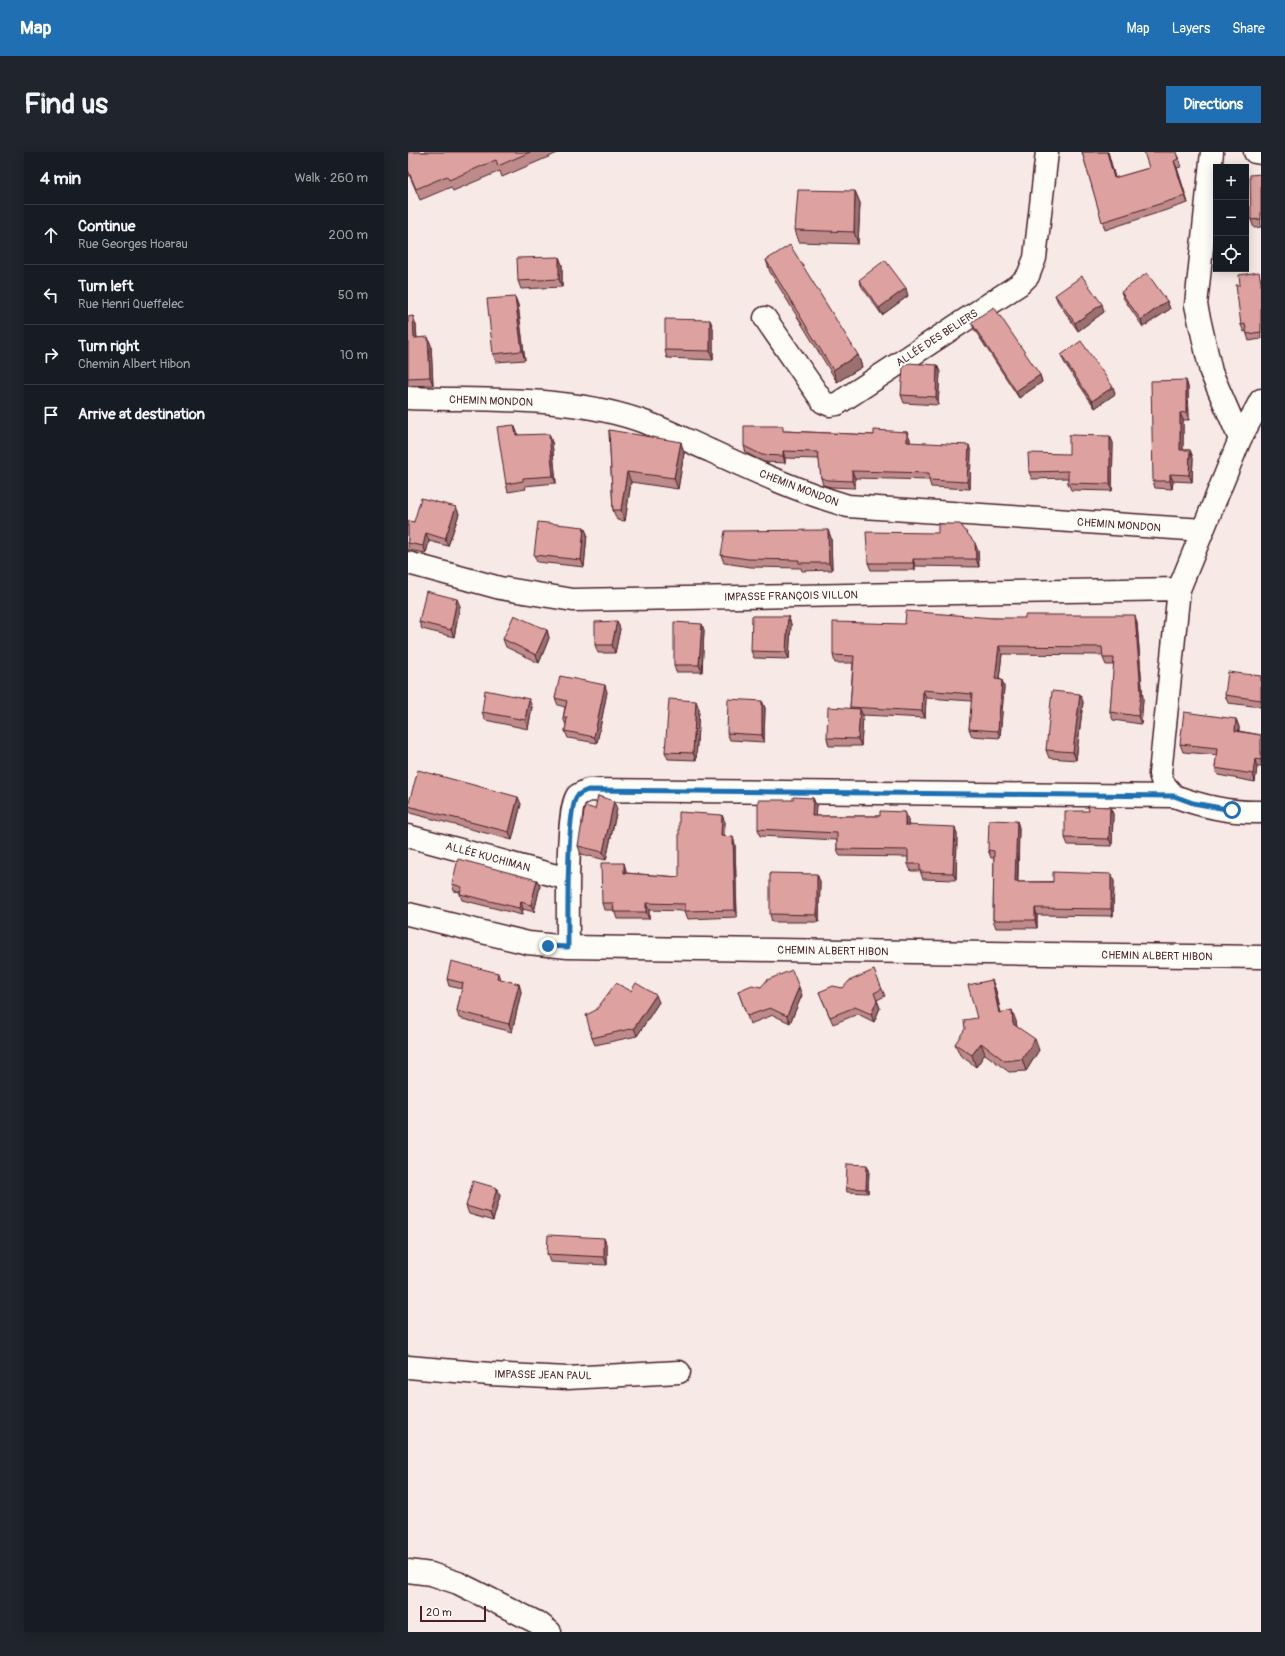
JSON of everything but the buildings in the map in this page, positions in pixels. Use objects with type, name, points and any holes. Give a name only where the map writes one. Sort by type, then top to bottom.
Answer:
[{"type":"street","name":"ALLÉE DES BELIERS","points":[[765,318],[823,402],[830,405],[837,404],[1020,284],[1028,276],[1035,258],[1047,152]]},
{"type":"street","points":[[1212,152],[1196,305],[1211,372],[1240,439]]},
{"type":"street","points":[[1255,152],[1261,153]]},
{"type":"street","name":"CHEMIN MONDON","points":[[408,398],[557,403],[602,410],[647,422],[763,475],[816,497],[848,506],[1203,530]]},
{"type":"street","points":[[1174,796],[1163,783],[1160,774],[1179,589],[1240,439],[1261,400]]},
{"type":"street","name":"IMPASSE FRANÇOIS VILLON","points":[[408,563],[500,588],[573,600],[1179,589]]},
{"type":"street","points":[[568,947],[568,878],[573,808],[577,796],[588,790],[1174,796],[1193,803],[1232,810],[1261,812]]},
{"type":"street","name":"ALLÉE KUCHIMAN","points":[[408,836],[568,878]]},
{"type":"street","name":"CHEMIN ALBERT HIBON","points":[[408,914],[528,943],[568,947],[1261,957]]},
{"type":"street","name":"IMPASSE JEAN PAUL","points":[[408,1367],[490,1374],[567,1378],[679,1372]]},
{"type":"street","points":[[408,1571],[431,1574],[458,1583],[540,1624],[550,1632]]},
{"type":"route","points":[[548,946],[568,947],[568,878],[573,808],[577,796],[588,790],[1174,796],[1193,803],[1232,810]]}]
